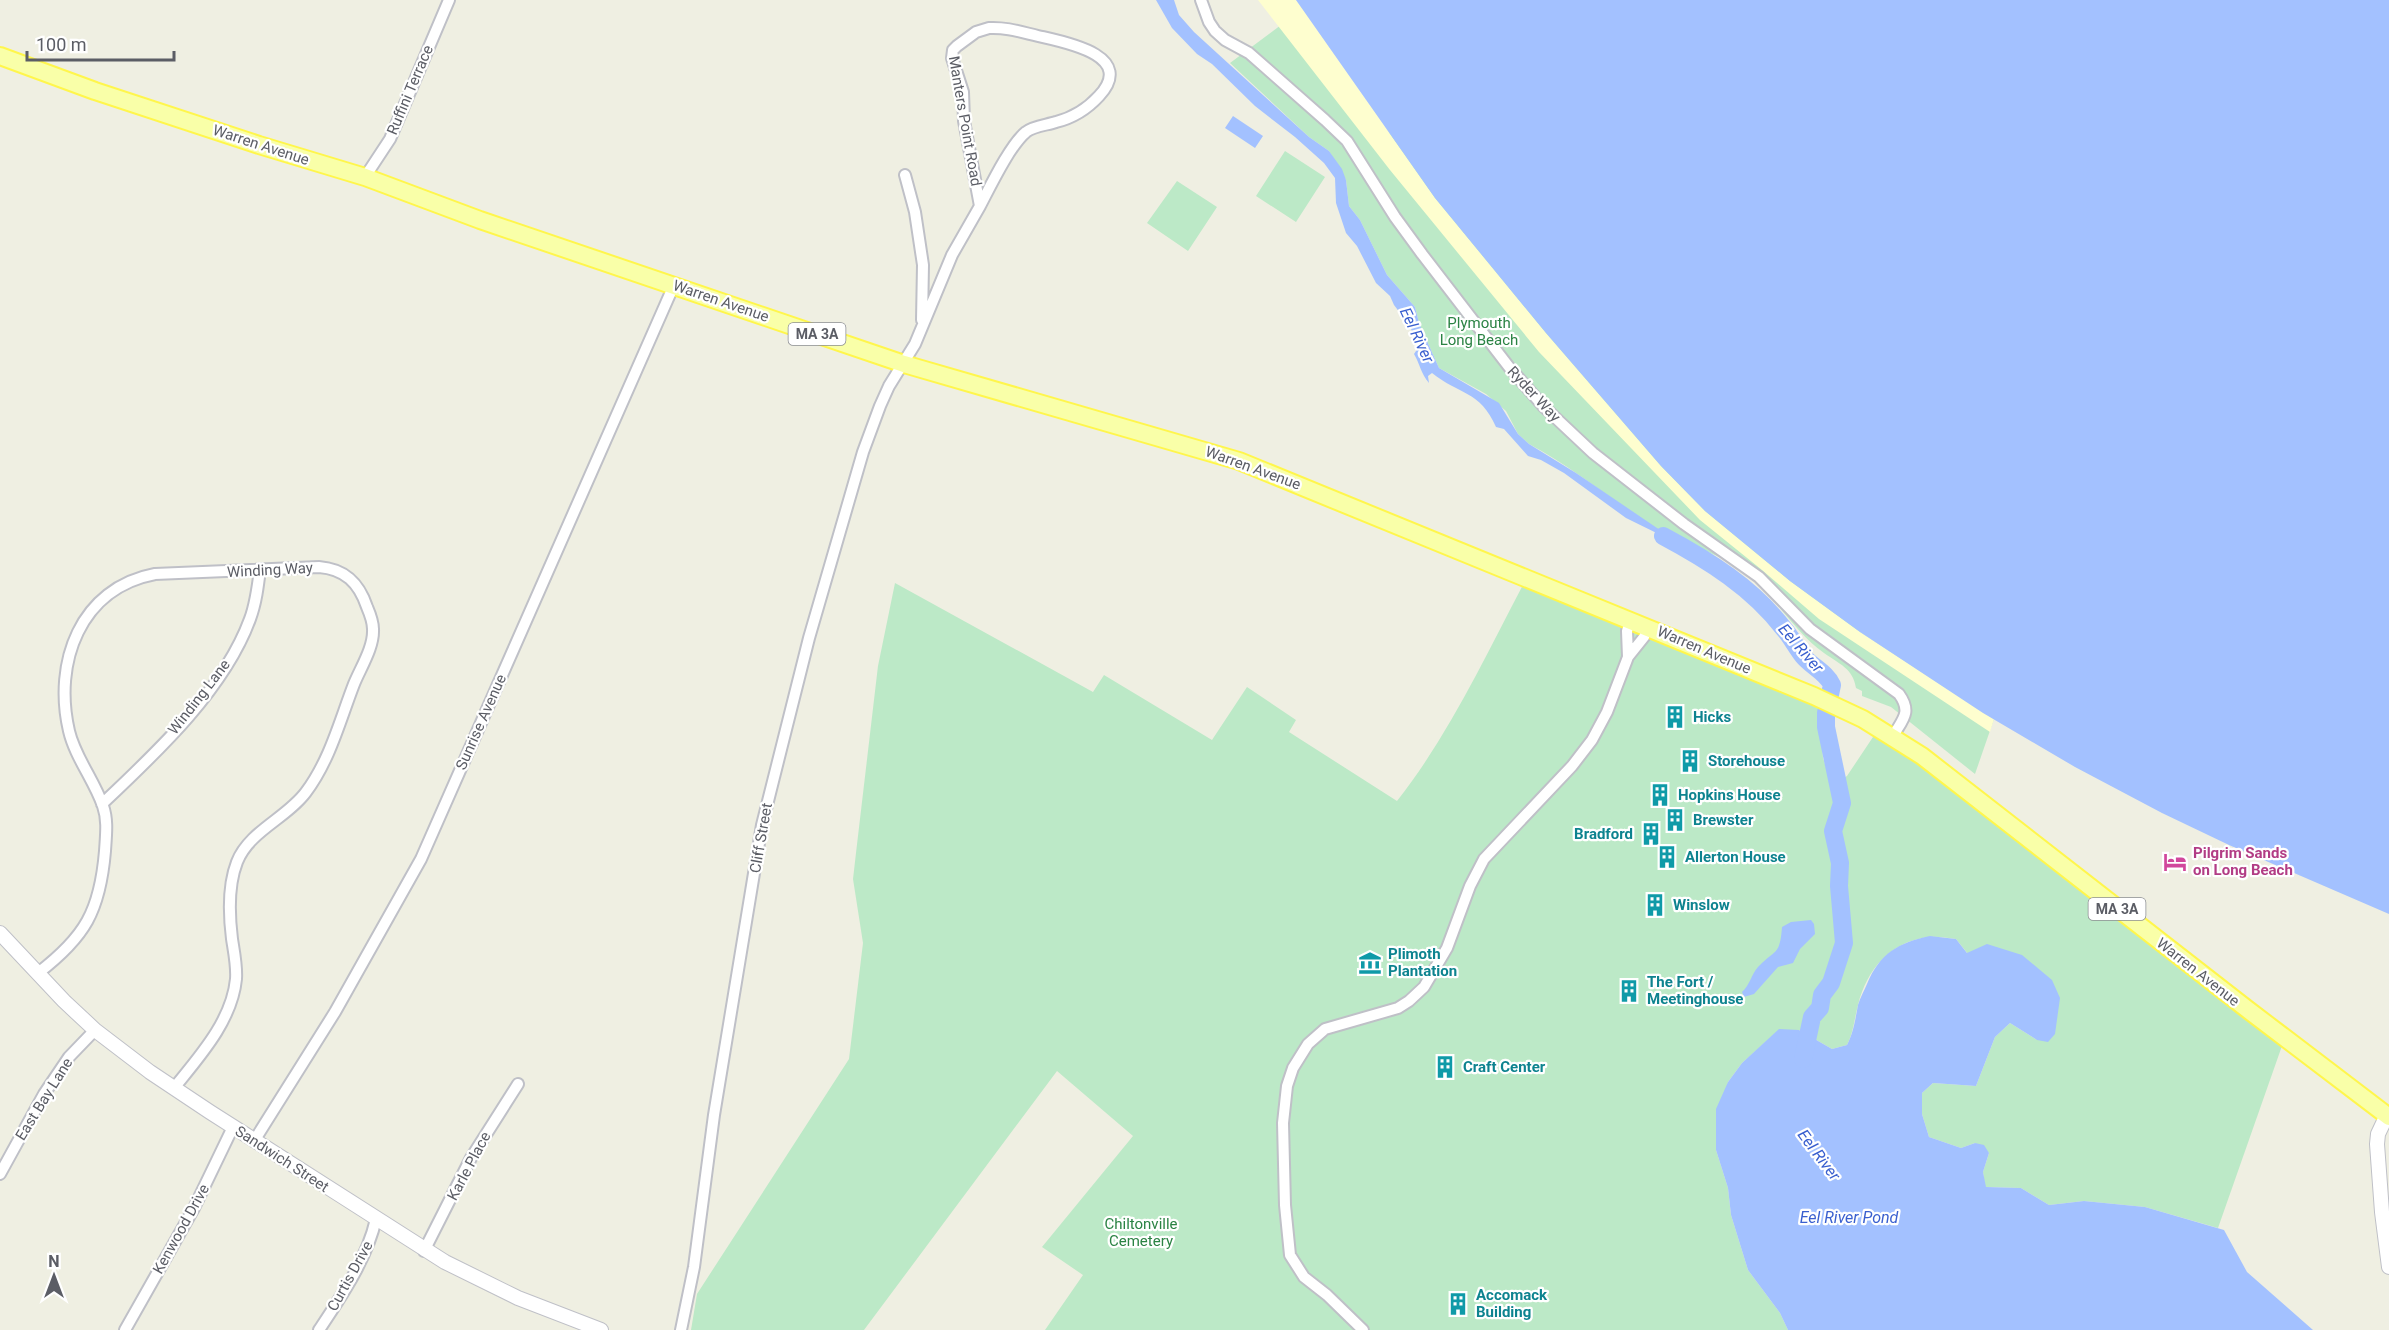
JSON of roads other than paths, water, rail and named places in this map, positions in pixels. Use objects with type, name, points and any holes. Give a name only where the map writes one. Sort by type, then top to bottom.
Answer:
[{"type":"main road","name":"Warren Avenue","points":[[0,56],[95,91],[269,149],[365,177],[480,220],[904,364],[1239,460],[1631,619],[1840,707],[1893,736],[2388,1116]]},
{"type":"street","name":"Ruffini Terrace","points":[[365,177],[390,139],[449,0]]},
{"type":"street","name":"Ryder Way","points":[[1201,0],[1215,31],[1225,40],[1249,53],[1347,141],[1395,217],[1422,254],[1509,368],[1543,406],[1593,453],[1684,524],[1759,578],[1810,628],[1899,694],[1905,703],[1906,714],[1893,736]]},
{"type":"street","name":"Manters Point Road","points":[[904,364],[952,255],[1011,152],[1026,131],[1065,119],[1099,96],[1109,76],[1107,66],[1101,58],[1068,42],[1002,28],[976,32],[953,50],[952,62],[963,92],[964,121],[980,206]]},
{"type":"street","points":[[905,175],[915,212],[923,265],[922,326]]},
{"type":"street","name":"Sunrise Avenue","points":[[254,1141],[334,1012],[421,859],[674,285]]},
{"type":"street","name":"Cliff Street","points":[[681,1330],[693,1268],[714,1115],[767,803],[809,638],[863,452],[889,386],[904,364]]},
{"type":"street","name":"Winding Way","points":[[38,974],[67,949],[93,913],[104,858],[106,826],[102,804],[71,737],[64,688],[66,664],[73,639],[83,622],[114,592],[146,576],[319,567],[345,574],[356,583],[363,594],[372,622],[373,638],[340,726],[308,789],[288,811],[256,836],[239,857],[232,881],[231,905],[236,977],[234,993],[223,1019],[174,1088]]},
{"type":"street","name":"Winding Lane","points":[[102,804],[170,736],[208,692],[225,667],[249,620],[260,569]]},
{"type":"street","points":[[1628,657],[1627,631],[1631,619]]},
{"type":"street","points":[[1363,1330],[1327,1295],[1304,1277],[1294,1263],[1288,1246],[1285,1204],[1284,1104],[1287,1082],[1302,1053],[1325,1029],[1398,1008],[1424,987],[1447,948],[1470,886],[1484,859],[1572,766],[1592,740],[1607,712],[1628,657],[1644,637],[1648,627]]},
{"type":"street","name":"Sandwich Street","points":[[0,933],[95,1030],[232,1127],[424,1251],[518,1298],[601,1330]]},
{"type":"street","name":"East Bay Lane","points":[[0,1174],[56,1076],[69,1057],[95,1030]]},
{"type":"street","name":"Karle Place","points":[[424,1251],[471,1158],[518,1084]]},
{"type":"street","points":[[2388,1116],[2378,1134],[2377,1144],[2389,1267]]},
{"type":"street","name":"Kenwood Drive","points":[[125,1330],[194,1208],[232,1127]]},
{"type":"street","name":"Curtis Drive","points":[[319,1330],[360,1262],[373,1236],[376,1220]]},
{"type":"water","points":[[1156,0],[1174,0],[1179,15],[1194,32],[1309,137],[1329,151],[1342,169],[1346,180],[1349,206],[1360,220],[1387,275],[1415,307],[1419,323],[1439,368],[1499,403],[1518,434],[1529,444],[1685,547],[1626,518],[1564,473],[1541,460],[1528,456],[1504,429],[1496,427],[1490,415],[1476,399],[1432,373],[1428,376],[1429,383],[1414,354],[1418,348],[1410,326],[1390,296],[1376,283],[1357,246],[1346,233],[1336,203],[1335,178],[1324,163],[1255,106],[1212,64],[1197,54],[1172,28]]},
{"type":"water","points":[[1296,0],[2389,0],[2389,914],[2229,845],[2162,813],[2075,767],[1983,713],[1860,632],[1790,581],[1705,511],[1661,466],[1546,333],[1435,198]]},
{"type":"water","points":[[1233,116],[1263,136],[1255,148],[1225,128]]},
{"type":"water","points":[[1811,920],[1815,934],[1800,949],[1793,963],[1778,967],[1754,994],[1744,997],[1742,992],[1756,970],[1778,948],[1782,927],[1791,922]]},
{"type":"water","name":"Eel River Pond","points":[[1930,936],[1956,939],[1967,953],[1987,944],[2022,955],[2052,980],[2060,998],[2055,1034],[2048,1042],[2037,1040],[2010,1023],[1995,1037],[1976,1086],[1933,1083],[1922,1093],[1922,1114],[1929,1137],[1961,1148],[1975,1143],[1984,1145],[1989,1153],[1983,1172],[1986,1187],[2021,1188],[2049,1205],[2084,1201],[2145,1207],[2224,1230],[2247,1272],[2313,1330],[1788,1330],[1780,1313],[1748,1270],[1731,1215],[1728,1188],[1716,1150],[1716,1109],[1728,1082],[1742,1063],[1779,1029],[1799,1030],[1832,1049],[1847,1045],[1853,1030],[1858,1005],[1878,964],[1899,946]]},
{"type":"waterway","name":"Eel River","points":[[1663,536],[1713,565],[1744,588],[1772,614],[1803,656],[1832,685],[1826,713],[1826,727],[1842,803],[1833,831],[1840,863],[1839,886],[1844,943],[1831,983],[1822,995],[1820,1008],[1812,1017],[1803,1059]]},
{"type":"place","name":"Hicks","points":[[1675,717]]},
{"type":"place","name":"Storehouse","points":[[1690,761]]},
{"type":"place","name":"Hopkins House","points":[[1660,795]]},
{"type":"place","name":"Brewster","points":[[1675,820]]},
{"type":"place","name":"Bradford","points":[[1651,834]]},
{"type":"place","name":"Allerton House","points":[[1667,857]]},
{"type":"place","name":"Pilgrim Sands on Long Beach","points":[[2175,862]]},
{"type":"place","name":"Winslow","points":[[1655,905]]},
{"type":"place","name":"Plimoth Plantation","points":[[1370,963]]},
{"type":"place","name":"The Fort / Meetinghouse","points":[[1629,991]]},
{"type":"place","name":"Craft Center","points":[[1445,1067]]},
{"type":"place","name":"Accomack Building","points":[[1458,1304]]},
{"type":"park label","name":"Plymouth Long Beach","points":[[1479,332]]},
{"type":"park label","name":"Chiltonville Cemetery","points":[[1141,1232]]}]
